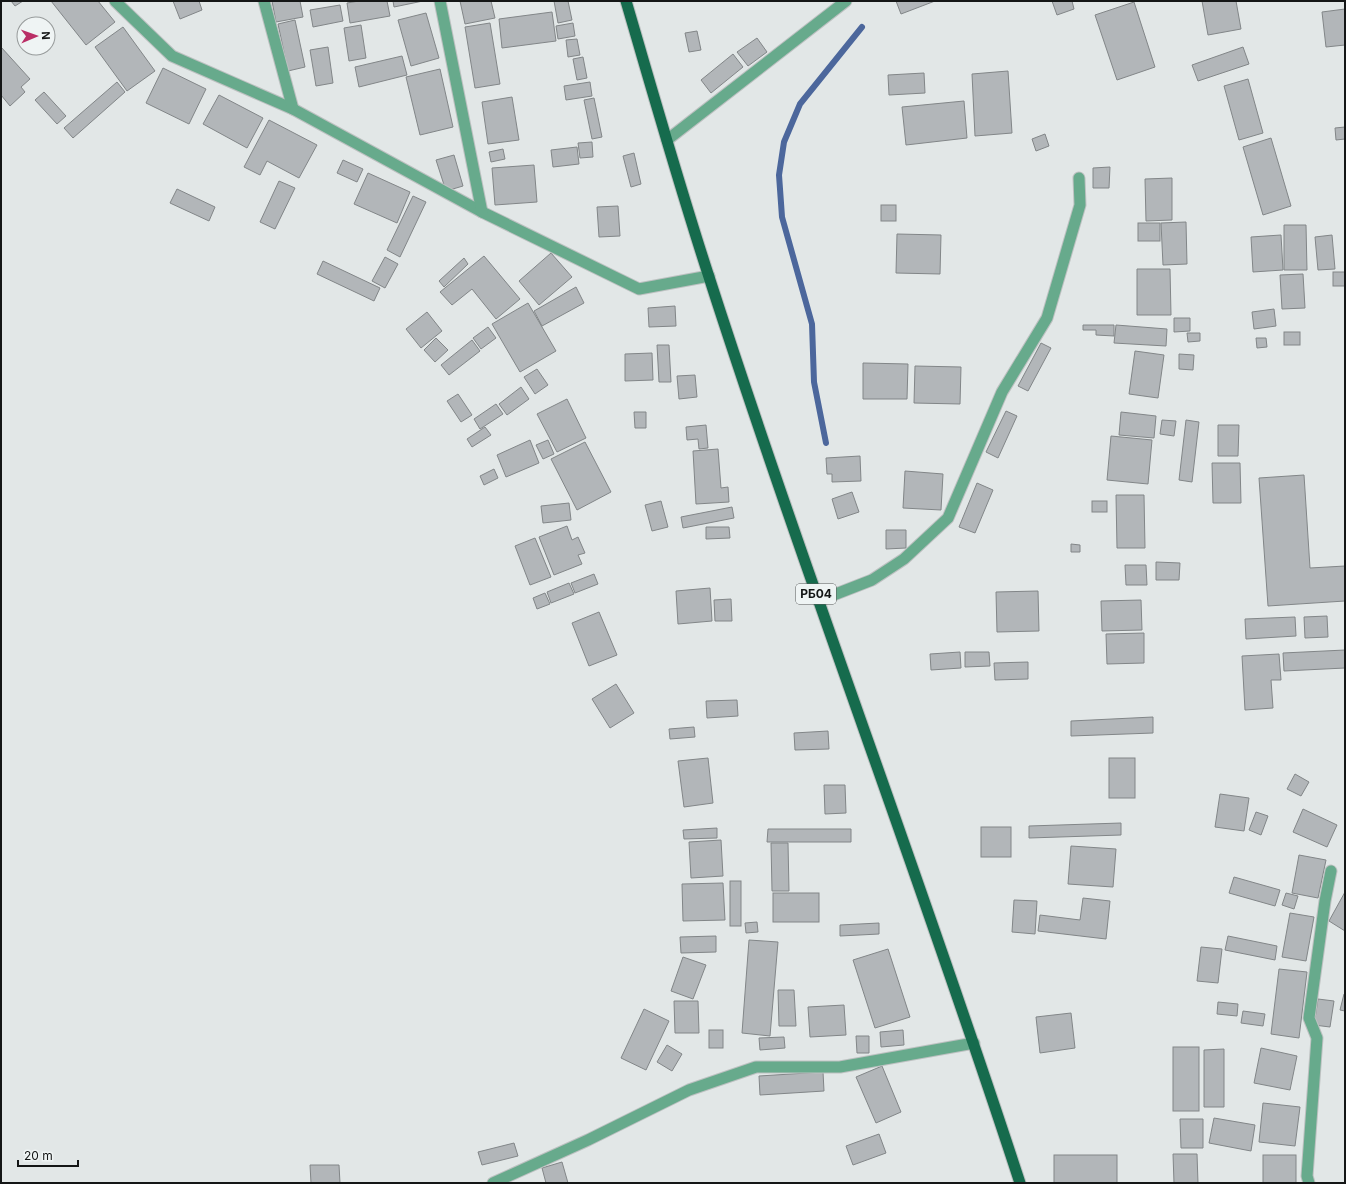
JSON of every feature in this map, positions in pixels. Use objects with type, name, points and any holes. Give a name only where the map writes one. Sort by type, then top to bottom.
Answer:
[{"type":"main road","name":"РБ04","points":[[626,1],[709,276],[818,601],[974,1043],[1020,1183]]},
{"type":"street","points":[[115,1],[172,56],[293,109],[482,212],[639,289],[709,276]]},
{"type":"street","points":[[264,1],[293,109]]},
{"type":"street","points":[[440,1],[482,212]]},
{"type":"street","points":[[667,140],[846,1]]},
{"type":"street","points":[[818,601],[872,580],[904,559],[948,518],[1002,392],[1047,318],[1080,204],[1079,178]]},
{"type":"street","points":[[1309,1183],[1307,1176],[1317,1038],[1309,1018],[1325,901],[1331,870]]},
{"type":"street","points":[[493,1183],[588,1140],[689,1090],[756,1067],[840,1068],[974,1043]]},
{"type":"building","points":[[11,1],[23,1],[15,6]]},
{"type":"building","points":[[51,1],[98,1],[115,22],[86,45]]},
{"type":"building","points":[[173,1],[199,1],[202,10],[180,19]]},
{"type":"building","points":[[272,1],[300,1],[303,17],[276,22]]},
{"type":"building","points":[[359,1],[387,1],[390,16],[350,23],[347,3]]},
{"type":"building","points":[[393,1],[423,1],[394,7]]},
{"type":"building","points":[[460,1],[491,1],[495,18],[465,24]]},
{"type":"building","points":[[554,1],[568,1],[572,20],[558,23]]},
{"type":"building","points":[[896,1],[935,1],[901,14]]},
{"type":"building","points":[[1052,1],[1072,1],[1074,9],[1057,15]]},
{"type":"building","points":[[1202,1],[1236,1],[1241,29],[1208,35]]},
{"type":"building","points":[[1134,2],[1155,67],[1117,80],[1095,15]]},
{"type":"building","points":[[340,5],[343,21],[313,27],[310,10]]},
{"type":"building","points":[[1345,9],[1345,45],[1326,47],[1322,12]]},
{"type":"building","points":[[552,12],[556,41],[502,48],[499,19]]},
{"type":"building","points":[[426,13],[439,58],[411,66],[398,20]]},
{"type":"building","points":[[295,20],[305,67],[288,71],[278,24]]},
{"type":"building","points":[[490,23],[500,84],[475,88],[465,27]]},
{"type":"building","points":[[573,23],[575,36],[558,39],[556,26]]},
{"type":"building","points":[[361,25],[366,58],[349,61],[344,28]]},
{"type":"building","points":[[123,27],[155,71],[127,91],[95,47]]},
{"type":"building","points":[[697,31],[701,50],[689,52],[685,33]]},
{"type":"building","points":[[757,38],[767,52],[748,66],[737,52]]},
{"type":"building","points":[[577,39],[580,55],[568,57],[566,40]]},
{"type":"building","points":[[1,47],[30,79],[21,87],[25,92],[10,106],[1,95]]},
{"type":"building","points":[[328,47],[333,83],[316,86],[310,50]]},
{"type":"building","points":[[1243,47],[1249,64],[1198,81],[1192,65]]},
{"type":"building","points":[[733,54],[743,67],[711,93],[701,80]]},
{"type":"building","points":[[402,56],[407,75],[359,87],[355,67]]},
{"type":"building","points":[[583,57],[587,78],[577,80],[573,59]]},
{"type":"building","points":[[163,68],[206,89],[189,124],[146,103]]},
{"type":"building","points":[[440,69],[453,127],[420,135],[406,77]]},
{"type":"building","points":[[1008,71],[1012,133],[975,136],[972,74]]},
{"type":"building","points":[[924,73],[925,93],[889,95],[888,75]]},
{"type":"building","points":[[1248,79],[1263,133],[1239,140],[1224,86]]},
{"type":"building","points":[[117,82],[125,92],[73,138],[64,128]]},
{"type":"building","points":[[590,82],[592,96],[566,100],[564,86]]},
{"type":"building","points":[[44,92],[66,116],[57,124],[35,100]]},
{"type":"building","points":[[219,95],[263,118],[247,148],[203,124]]},
{"type":"building","points":[[512,97],[519,140],[488,144],[482,102]]},
{"type":"building","points":[[594,98],[602,137],[592,139],[584,100]]},
{"type":"building","points":[[964,101],[967,138],[906,145],[902,107]]},
{"type":"building","points":[[269,120],[317,145],[299,178],[267,161],[260,175],[244,167]]},
{"type":"building","points":[[1345,127],[1345,139],[1336,140],[1335,128]]},
{"type":"building","points":[[1045,134],[1049,146],[1036,151],[1032,139]]},
{"type":"building","points":[[1271,138],[1291,206],[1263,215],[1243,147]]},
{"type":"building","points":[[592,142],[593,157],[580,158],[578,143]]},
{"type":"building","points":[[577,147],[579,164],[553,167],[551,150]]},
{"type":"building","points":[[503,149],[505,159],[491,162],[489,152]]},
{"type":"building","points":[[634,153],[641,184],[631,187],[623,156]]},
{"type":"building","points":[[454,155],[463,186],[446,191],[436,160]]},
{"type":"building","points":[[343,160],[363,169],[357,182],[337,173]]},
{"type":"building","points":[[534,165],[537,202],[495,205],[492,168]]},
{"type":"building","points":[[1110,167],[1109,188],[1093,188],[1093,168]]},
{"type":"building","points":[[368,173],[410,192],[397,223],[354,204]]},
{"type":"building","points":[[1172,178],[1172,220],[1146,221],[1145,179]]},
{"type":"building","points":[[279,181],[295,188],[275,229],[260,222]]},
{"type":"building","points":[[177,189],[215,207],[209,221],[170,203]]},
{"type":"building","points":[[413,196],[426,202],[400,257],[387,250]]},
{"type":"building","points":[[881,205],[896,205],[896,221],[881,221]]},
{"type":"building","points":[[618,206],[620,236],[599,237],[597,207]]},
{"type":"building","points":[[1186,222],[1187,264],[1163,265],[1161,223]]},
{"type":"building","points":[[1138,223],[1160,223],[1160,241],[1138,241]]},
{"type":"building","points":[[1284,225],[1306,225],[1307,270],[1284,270]]},
{"type":"building","points":[[897,234],[941,235],[940,274],[896,273]]},
{"type":"building","points":[[1281,235],[1283,270],[1253,272],[1251,237]]},
{"type":"building","points":[[1332,235],[1335,269],[1318,270],[1315,237]]},
{"type":"building","points":[[551,253],[572,277],[539,305],[519,281]]},
{"type":"building","points":[[484,256],[520,299],[496,319],[472,289],[452,305],[440,292]]},
{"type":"building","points":[[385,257],[398,264],[385,288],[372,281]]},
{"type":"building","points":[[464,258],[468,264],[444,287],[439,281]]},
{"type":"building","points":[[323,261],[380,288],[374,301],[317,274]]},
{"type":"building","points":[[1137,269],[1170,269],[1171,315],[1137,315]]},
{"type":"building","points":[[1333,272],[1345,272],[1345,286],[1333,286]]},
{"type":"building","points":[[1303,274],[1305,308],[1282,309],[1280,275]]},
{"type":"building","points":[[576,287],[584,303],[542,326],[534,311]]},
{"type":"building","points":[[528,303],[556,351],[520,372],[492,324]]},
{"type":"building","points":[[675,306],[676,326],[649,327],[648,308]]},
{"type":"building","points":[[1274,309],[1276,326],[1254,329],[1252,312]]},
{"type":"building","points":[[427,312],[442,331],[421,348],[406,329]]},
{"type":"building","points":[[1174,318],[1190,318],[1190,331],[1174,332]]},
{"type":"building","points":[[1083,325],[1114,325],[1114,336],[1096,335],[1096,330],[1083,330]]},
{"type":"building","points":[[1116,325],[1167,329],[1166,346],[1114,343]]},
{"type":"building","points":[[488,327],[496,338],[481,349],[473,338]]},
{"type":"building","points":[[1284,332],[1300,332],[1300,345],[1284,345]]},
{"type":"building","points":[[1187,333],[1200,333],[1200,341],[1188,342]]},
{"type":"building","points":[[436,338],[448,350],[435,362],[424,350]]},
{"type":"building","points":[[1256,338],[1266,338],[1267,347],[1257,348]]},
{"type":"building","points":[[472,340],[480,351],[449,375],[441,365]]},
{"type":"building","points":[[1041,343],[1051,348],[1028,391],[1018,386]]},
{"type":"building","points":[[657,345],[669,345],[671,382],[659,382]]},
{"type":"building","points":[[1135,351],[1164,355],[1158,398],[1129,394]]},
{"type":"building","points":[[652,353],[653,380],[625,381],[625,354]]},
{"type":"building","points":[[1179,354],[1194,355],[1193,370],[1179,369]]},
{"type":"building","points":[[863,363],[908,364],[907,399],[863,399]]},
{"type":"building","points":[[915,366],[961,367],[960,404],[914,403]]},
{"type":"building","points":[[537,369],[548,385],[535,394],[524,377]]},
{"type":"building","points":[[695,375],[697,397],[679,399],[677,376]]},
{"type":"building","points":[[521,387],[529,399],[507,415],[499,404]]},
{"type":"building","points":[[458,394],[472,415],[461,422],[447,401]]},
{"type":"building","points":[[567,399],[586,438],[557,452],[537,414]]},
{"type":"building","points":[[496,404],[503,414],[480,429],[474,419]]},
{"type":"building","points":[[1006,411],[1017,416],[998,458],[986,452]]},
{"type":"building","points":[[634,412],[646,412],[646,428],[635,428]]},
{"type":"building","points":[[1121,412],[1156,416],[1154,438],[1119,435]]},
{"type":"building","points":[[1162,420],[1176,421],[1174,436],[1160,434]]},
{"type":"building","points":[[1186,420],[1199,422],[1192,482],[1179,480]]},
{"type":"building","points":[[706,425],[708,448],[699,449],[698,439],[687,440],[686,427]]},
{"type":"building","points":[[1218,425],[1239,425],[1238,456],[1218,456]]},
{"type":"building","points":[[485,427],[491,435],[472,447],[467,439]]},
{"type":"building","points":[[1111,436],[1152,440],[1148,484],[1107,480]]},
{"type":"building","points":[[530,440],[539,463],[506,477],[497,455]]},
{"type":"building","points":[[548,440],[554,454],[543,459],[536,445]]},
{"type":"building","points":[[585,442],[611,492],[577,510],[551,459]]},
{"type":"building","points":[[718,449],[721,488],[728,487],[729,502],[696,504],[693,451]]},
{"type":"building","points":[[860,456],[861,481],[832,482],[832,474],[827,474],[826,458]]},
{"type":"building","points":[[1212,463],[1240,463],[1241,503],[1213,503]]},
{"type":"building","points":[[494,469],[498,478],[484,485],[480,476]]},
{"type":"building","points":[[905,471],[943,474],[941,510],[903,508]]},
{"type":"building","points":[[1304,475],[1310,568],[1345,566],[1345,601],[1268,606],[1259,478]]},
{"type":"building","points":[[977,483],[993,490],[975,533],[959,527]]},
{"type":"building","points":[[852,492],[859,512],[838,519],[832,499]]},
{"type":"building","points":[[1116,495],[1144,495],[1145,548],[1117,548]]},
{"type":"building","points":[[661,501],[668,527],[652,531],[645,505]]},
{"type":"building","points":[[1092,501],[1107,501],[1107,512],[1092,512]]},
{"type":"building","points":[[569,503],[571,520],[543,523],[541,506]]},
{"type":"building","points":[[732,507],[734,518],[683,528],[681,517]]},
{"type":"building","points":[[567,526],[572,540],[578,537],[585,553],[578,555],[582,564],[554,575],[539,537]]},
{"type":"building","points":[[706,527],[729,527],[730,538],[706,539]]},
{"type":"building","points":[[886,530],[906,530],[906,548],[886,549]]},
{"type":"building","points":[[535,538],[551,577],[530,585],[515,546]]},
{"type":"building","points":[[1071,544],[1080,545],[1080,552],[1071,552]]},
{"type":"building","points":[[1156,562],[1180,563],[1179,580],[1156,580]]},
{"type":"building","points":[[1125,565],[1146,565],[1147,585],[1126,585]]},
{"type":"building","points":[[594,574],[598,584],[575,593],[571,583]]},
{"type":"building","points":[[569,583],[574,594],[551,603],[547,592]]},
{"type":"building","points":[[710,588],[712,621],[678,624],[676,591]]},
{"type":"building","points":[[1038,591],[1039,631],[997,632],[996,592]]},
{"type":"building","points":[[545,593],[550,604],[537,609],[533,598]]},
{"type":"building","points":[[731,599],[732,621],[715,621],[714,600]]},
{"type":"building","points":[[1141,600],[1142,630],[1102,631],[1101,601]]},
{"type":"building","points":[[599,612],[617,655],[589,666],[572,623]]},
{"type":"building","points":[[1327,616],[1328,637],[1305,638],[1304,617]]},
{"type":"building","points":[[1295,617],[1296,636],[1246,639],[1245,619]]},
{"type":"building","points":[[1144,633],[1144,663],[1107,664],[1106,634]]},
{"type":"building","points":[[1345,650],[1345,668],[1284,671],[1283,653]]},
{"type":"building","points":[[960,652],[961,668],[931,670],[930,654]]},
{"type":"building","points":[[965,652],[989,652],[990,666],[965,667]]},
{"type":"building","points":[[1279,654],[1281,680],[1271,680],[1273,708],[1245,710],[1242,656]]},
{"type":"building","points":[[1028,662],[1028,679],[995,680],[994,663]]},
{"type":"building","points":[[616,684],[634,713],[610,728],[592,699]]},
{"type":"building","points":[[737,700],[738,716],[707,718],[706,701]]},
{"type":"building","points":[[1153,717],[1153,733],[1071,736],[1071,721]]},
{"type":"building","points":[[694,727],[695,737],[670,739],[669,729]]},
{"type":"building","points":[[828,731],[829,749],[795,750],[794,733]]},
{"type":"building","points":[[708,758],[713,803],[684,807],[678,761]]},
{"type":"building","points":[[1109,758],[1135,758],[1135,798],[1109,798]]},
{"type":"building","points":[[1295,774],[1309,782],[1301,796],[1287,789]]},
{"type":"building","points":[[824,785],[845,785],[846,813],[825,814]]},
{"type":"building","points":[[1220,794],[1249,798],[1244,831],[1215,827]]},
{"type":"building","points":[[1303,809],[1337,825],[1327,847],[1293,832]]},
{"type":"building","points":[[1256,812],[1268,816],[1261,835],[1249,830]]},
{"type":"building","points":[[1121,823],[1121,835],[1029,838],[1029,826]]},
{"type":"building","points":[[981,827],[1011,827],[1011,857],[981,857]]},
{"type":"building","points":[[717,828],[717,838],[684,839],[683,830]]},
{"type":"building","points":[[768,829],[851,829],[851,842],[767,842]]},
{"type":"building","points":[[721,840],[723,876],[691,878],[689,842]]},
{"type":"building","points":[[771,843],[788,843],[789,891],[772,891]]},
{"type":"building","points":[[1071,846],[1116,849],[1113,887],[1068,884]]},
{"type":"building","points":[[1299,855],[1326,860],[1318,898],[1292,893]]},
{"type":"building","points":[[1234,877],[1280,890],[1275,906],[1229,893]]},
{"type":"building","points":[[730,881],[741,881],[741,926],[730,926]]},
{"type":"building","points":[[723,883],[725,920],[683,921],[682,884]]},
{"type":"building","points":[[1345,892],[1345,931],[1329,921]]},
{"type":"building","points":[[773,893],[819,893],[819,922],[773,922]]},
{"type":"building","points":[[1286,893],[1298,896],[1294,909],[1282,905]]},
{"type":"building","points":[[1083,898],[1110,901],[1106,939],[1038,931],[1040,915],[1080,920]]},
{"type":"building","points":[[1014,900],[1037,901],[1035,934],[1012,932]]},
{"type":"building","points":[[1290,913],[1314,917],[1306,961],[1282,957]]},
{"type":"building","points":[[757,922],[758,932],[746,933],[745,923]]},
{"type":"building","points":[[879,923],[879,934],[840,936],[840,925]]},
{"type":"building","points":[[716,936],[716,952],[681,953],[680,937]]},
{"type":"building","points":[[1228,936],[1277,946],[1275,960],[1225,950]]},
{"type":"building","points":[[749,940],[778,942],[770,1036],[742,1033]]},
{"type":"building","points":[[1201,947],[1222,949],[1218,983],[1197,981]]},
{"type":"building","points":[[888,949],[910,1017],[875,1028],[853,960]]},
{"type":"building","points":[[683,957],[706,965],[693,999],[671,991]]},
{"type":"building","points":[[1279,969],[1307,972],[1299,1038],[1271,1034]]},
{"type":"building","points":[[778,990],[794,990],[796,1026],[779,1026]]},
{"type":"building","points":[[1344,994],[1345,995],[1345,1011],[1340,1010]]},
{"type":"building","points":[[1318,999],[1334,1001],[1330,1027],[1314,1025]]},
{"type":"building","points":[[674,1001],[698,1001],[699,1033],[675,1033]]},
{"type":"building","points":[[1218,1002],[1238,1004],[1237,1016],[1217,1014]]},
{"type":"building","points":[[844,1005],[846,1035],[810,1037],[808,1007]]},
{"type":"building","points":[[644,1009],[669,1021],[646,1070],[621,1058]]},
{"type":"building","points":[[1243,1011],[1265,1014],[1263,1026],[1241,1023]]},
{"type":"building","points":[[1071,1013],[1075,1048],[1040,1053],[1036,1017]]},
{"type":"building","points":[[709,1030],[723,1030],[723,1048],[709,1048]]},
{"type":"building","points":[[903,1030],[904,1045],[881,1047],[880,1032]]},
{"type":"building","points":[[856,1036],[869,1036],[869,1053],[857,1053]]},
{"type":"building","points":[[784,1037],[785,1048],[760,1050],[759,1038]]},
{"type":"building","points":[[667,1045],[682,1054],[672,1071],[657,1062]]},
{"type":"building","points":[[1173,1047],[1199,1047],[1199,1111],[1173,1111]]},
{"type":"building","points":[[1261,1048],[1297,1056],[1290,1090],[1254,1083]]},
{"type":"building","points":[[1224,1049],[1224,1107],[1204,1107],[1204,1050]]},
{"type":"building","points":[[882,1066],[901,1112],[876,1123],[856,1077]]},
{"type":"building","points":[[823,1072],[824,1091],[760,1095],[759,1076]]},
{"type":"building","points":[[1263,1103],[1300,1107],[1295,1146],[1259,1142]]},
{"type":"building","points":[[1214,1118],[1255,1125],[1251,1151],[1209,1143]]},
{"type":"building","points":[[1180,1119],[1203,1119],[1203,1148],[1181,1148]]},
{"type":"building","points":[[879,1134],[886,1153],[853,1165],[846,1146]]},
{"type":"building","points":[[514,1143],[518,1156],[482,1165],[478,1152]]},
{"type":"building","points":[[1173,1154],[1197,1154],[1198,1183],[1174,1183]]},
{"type":"building","points":[[1054,1155],[1117,1155],[1117,1183],[1054,1183]]},
{"type":"building","points":[[1263,1155],[1296,1155],[1296,1183],[1263,1183]]},
{"type":"building","points":[[562,1162],[568,1183],[546,1183],[542,1168]]},
{"type":"building","points":[[310,1165],[339,1165],[340,1183],[311,1183]]},
{"type":"waterway","points":[[826,443],[814,382],[812,324],[782,217],[779,175],[784,142],[800,104],[862,27]]}]
